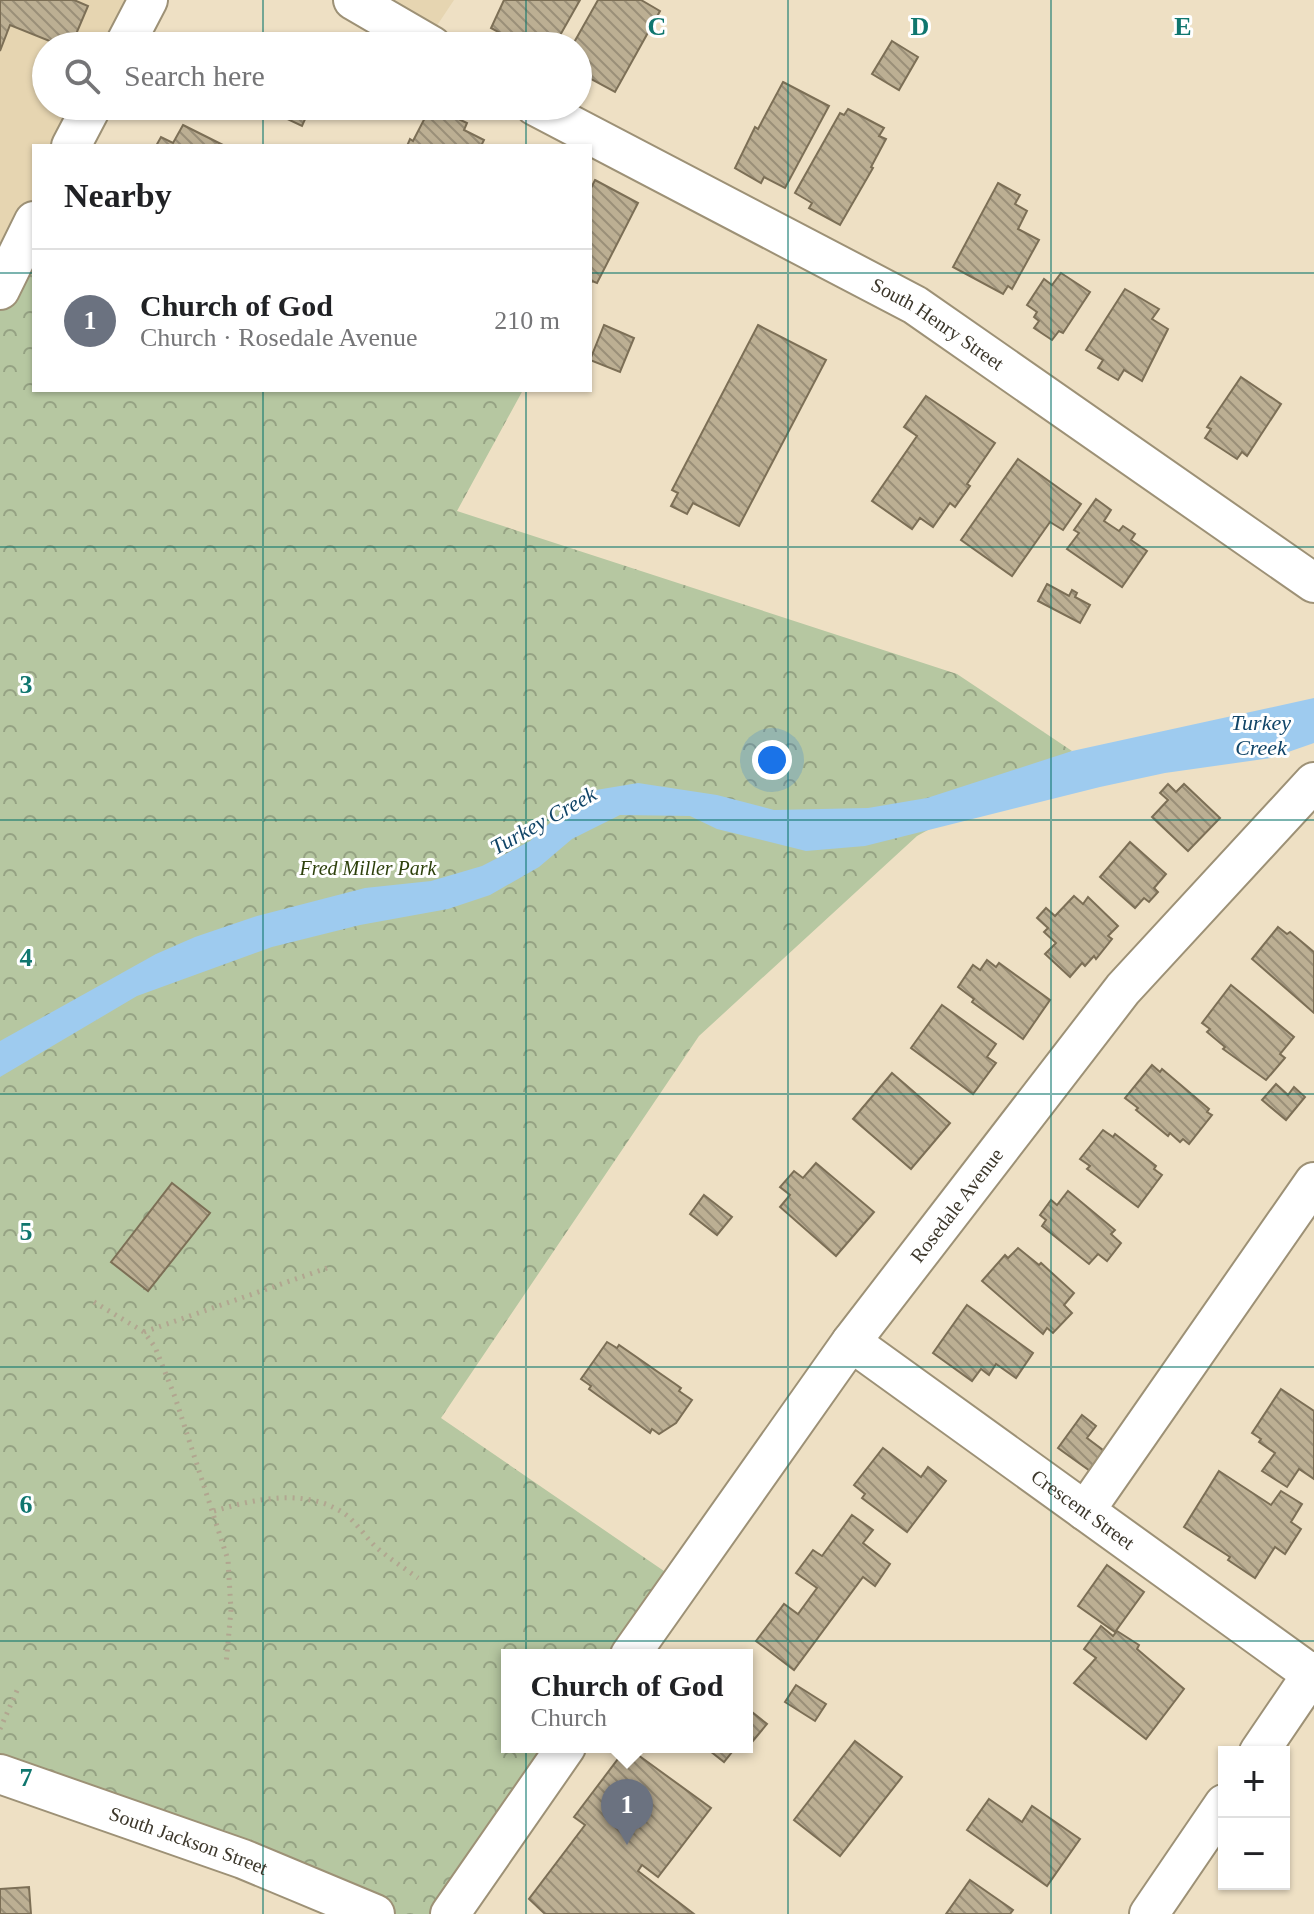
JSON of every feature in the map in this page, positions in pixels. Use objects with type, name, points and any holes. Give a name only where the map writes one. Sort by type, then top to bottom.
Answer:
[{"type":"street","points":[[131,32],[148,0]]},
{"type":"street","points":[[353,0],[408,32]]},
{"type":"street","points":[[72,144],[85,120]]},
{"type":"street","name":"South Henry Street","points":[[562,120],[915,305],[1314,583]]},
{"type":"street","points":[[0,290],[32,225]]},
{"type":"street","name":"Rosedale Avenue","points":[[634,1649],[851,1342],[1123,989],[1314,782]]},
{"type":"street","points":[[1085,1511],[1314,1182]]},
{"type":"street","name":"Crescent Street","points":[[851,1342],[1313,1674]]},
{"type":"street","points":[[1263,1746],[1313,1674]]},
{"type":"street","points":[[450,1914],[562,1753]]},
{"type":"street","name":"South Jackson Street","points":[[0,1774],[243,1859],[375,1914]]},
{"type":"street","points":[[1149,1914],[1218,1813]]},
{"type":"path","points":[[144,1332],[327,1268]]},
{"type":"path","points":[[94,1302],[144,1332],[155,1347],[175,1397],[228,1560],[231,1610],[226,1665]]},
{"type":"path","points":[[214,1511],[253,1500],[298,1498],[324,1503],[345,1514],[378,1549],[418,1578]]},
{"type":"path","points":[[0,1729],[19,1686]]},
{"type":"shaded area","points":[[0,0],[134,0],[118,32],[32,32],[32,120],[73,120],[61,144],[32,144],[32,200],[0,262]]},
{"type":"shaded area","points":[[388,0],[454,0],[436,27]]},
{"type":"green space","name":"Fred Miller Park","points":[[32,225],[32,392],[522,392],[457,511],[957,674],[1072,751],[917,836],[699,1036],[441,1418],[680,1582],[634,1649],[501,1649],[501,1753],[562,1753],[450,1914],[375,1914],[0,1774],[0,290]]},
{"type":"water","name":"Turkey Creek","points":[[1314,698],[1314,743],[1271,758],[1165,773],[1100,787],[865,846],[806,851],[717,829],[690,816],[620,815],[572,839],[539,867],[490,895],[448,909],[360,925],[272,947],[137,996],[0,1077],[0,1041],[156,954],[257,916],[365,888],[431,881],[482,866],[530,841],[561,813],[596,790],[638,783],[717,795],[774,810],[868,808],[927,798],[1072,751]]},
{"type":"building","points":[[0,0],[74,0],[88,6],[77,32],[32,34],[10,25],[0,51]]},
{"type":"building","points":[[504,0],[580,0],[562,32],[498,32],[491,28]]},
{"type":"building","points":[[598,0],[641,0],[660,11],[615,92],[592,80],[592,32],[580,32]]},
{"type":"building","points":[[892,41],[918,57],[899,90],[872,74]]},
{"type":"building","points":[[783,82],[829,106],[785,188],[764,177],[761,183],[735,168],[755,127],[758,129]]},
{"type":"building","points":[[848,109],[884,128],[879,136],[886,139],[840,225],[809,208],[812,203],[795,193],[840,113],[844,115]]},
{"type":"building","points":[[289,120],[305,120],[302,126]]},
{"type":"building","points":[[424,120],[461,120],[467,123],[464,130],[484,140],[482,144],[408,144],[410,139],[413,141]]},
{"type":"building","points":[[183,125],[221,144],[157,144],[161,137],[173,143]]},
{"type":"building","points":[[595,180],[638,203],[597,283],[592,281],[592,186]]},
{"type":"building","points":[[998,183],[1020,195],[1015,204],[1027,211],[1018,229],[1039,240],[1012,289],[1008,286],[1003,294],[953,267]]},
{"type":"building","points":[[1061,273],[1090,292],[1063,333],[1059,331],[1052,340],[1034,328],[1039,321],[1034,317],[1037,312],[1027,305],[1044,279],[1052,285]]},
{"type":"building","points":[[1125,289],[1159,309],[1152,319],[1168,329],[1142,381],[1124,370],[1118,380],[1098,368],[1103,360],[1086,350]]},
{"type":"building","points":[[604,325],[634,338],[620,372],[592,361]]},
{"type":"building","points":[[758,325],[826,360],[739,526],[693,503],[687,514],[671,506],[678,493],[672,490]]},
{"type":"building","points":[[1241,377],[1281,404],[1247,456],[1242,452],[1237,459],[1205,438],[1211,429],[1207,427]]},
{"type":"building","points":[[926,396],[995,443],[955,507],[950,503],[933,527],[920,518],[912,529],[872,501],[917,436],[904,427]]},
{"type":"building","points":[[1018,459],[1081,504],[1063,530],[1050,522],[1012,576],[961,540]]},
{"type":"building","points":[[1096,499],[1111,510],[1104,521],[1119,531],[1123,526],[1135,534],[1131,540],[1147,551],[1122,587],[1067,549],[1079,533],[1074,530]]},
{"type":"building","points":[[1047,584],[1069,596],[1072,590],[1077,593],[1075,597],[1090,605],[1080,623],[1038,601]]},
{"type":"building","points":[[1168,784],[1176,792],[1184,784],[1220,818],[1188,851],[1152,817],[1168,800],[1160,793]]},
{"type":"building","points":[[1130,842],[1166,874],[1154,888],[1158,892],[1149,902],[1144,898],[1135,908],[1100,877]]},
{"type":"building","points":[[1074,896],[1083,904],[1088,897],[1118,926],[1108,936],[1112,939],[1096,959],[1094,956],[1085,966],[1082,963],[1070,977],[1045,954],[1056,943],[1044,932],[1048,928],[1037,918],[1046,908],[1055,916]]},
{"type":"building","points":[[1278,927],[1287,934],[1290,932],[1314,952],[1314,1013],[1252,959]]},
{"type":"building","points":[[987,960],[996,967],[999,963],[1050,1000],[1023,1039],[972,1002],[974,999],[958,987],[973,965],[980,970]]},
{"type":"building","points":[[1231,985],[1294,1037],[1280,1054],[1285,1058],[1266,1080],[1223,1049],[1225,1047],[1207,1032],[1210,1029],[1202,1023]]},
{"type":"building","points":[[942,1005],[996,1044],[987,1057],[996,1063],[973,1094],[911,1048]]},
{"type":"building","points":[[1152,1065],[1160,1072],[1162,1069],[1212,1115],[1189,1144],[1183,1139],[1180,1142],[1170,1133],[1168,1136],[1125,1098]]},
{"type":"building","points":[[892,1073],[950,1123],[911,1169],[853,1119]]},
{"type":"building","points":[[1276,1084],[1288,1095],[1294,1087],[1305,1097],[1286,1120],[1262,1100]]},
{"type":"building","points":[[1103,1130],[1113,1137],[1115,1134],[1156,1166],[1154,1169],[1162,1175],[1138,1207],[1087,1169],[1090,1166],[1080,1159]]},
{"type":"building","points":[[816,1163],[874,1212],[836,1256],[780,1207],[790,1195],[780,1187],[794,1171],[803,1178]]},
{"type":"building","points":[[172,1183],[210,1213],[148,1291],[111,1262]]},
{"type":"building","points":[[1068,1191],[1115,1230],[1111,1234],[1121,1243],[1107,1261],[1098,1254],[1089,1264],[1042,1226],[1046,1220],[1040,1215],[1051,1200],[1057,1205]]},
{"type":"building","points":[[704,1195],[732,1217],[717,1235],[690,1214]]},
{"type":"building","points":[[1018,1248],[1039,1265],[1041,1263],[1074,1293],[1064,1305],[1072,1313],[1053,1333],[1047,1328],[1043,1334],[982,1281],[1005,1255],[1008,1258]]},
{"type":"building","points":[[967,1305],[1033,1353],[1016,1378],[996,1364],[989,1375],[981,1369],[972,1381],[933,1353]]},
{"type":"building","points":[[607,1342],[617,1348],[619,1345],[681,1388],[679,1391],[692,1400],[676,1423],[659,1434],[652,1429],[650,1433],[589,1389],[591,1386],[581,1379]]},
{"type":"building","points":[[1281,1389],[1314,1411],[1314,1479],[1299,1469],[1287,1487],[1262,1471],[1275,1453],[1252,1433]]},
{"type":"building","points":[[1082,1415],[1096,1426],[1087,1438],[1107,1453],[1093,1473],[1058,1448]]},
{"type":"building","points":[[883,1448],[921,1477],[928,1467],[946,1481],[907,1532],[862,1498],[865,1494],[854,1485]]},
{"type":"building","points":[[1219,1471],[1271,1505],[1281,1491],[1302,1504],[1291,1522],[1301,1529],[1285,1554],[1275,1547],[1255,1578],[1228,1560],[1230,1557],[1184,1527]]},
{"type":"building","points":[[852,1515],[873,1530],[863,1543],[890,1564],[875,1586],[863,1577],[794,1670],[756,1641],[784,1604],[798,1614],[817,1588],[796,1573],[813,1550],[822,1556]]},
{"type":"building","points":[[1107,1565],[1144,1592],[1115,1632],[1078,1606]]},
{"type":"building","points":[[1101,1626],[1113,1636],[1117,1631],[1139,1645],[1137,1649],[1184,1689],[1146,1739],[1074,1683],[1096,1658],[1084,1649]]},
{"type":"building","points":[[796,1685],[826,1704],[815,1721],[785,1702]]},
{"type":"building","points":[[753,1713],[767,1724],[753,1741]]},
{"type":"building","points":[[855,1741],[902,1777],[840,1856],[794,1820]]},
{"type":"building","points":[[622,1753],[635,1753],[711,1808],[658,1877],[642,1865],[638,1871],[694,1914],[545,1914],[529,1899],[585,1825],[574,1817]]},
{"type":"building","points":[[713,1753],[731,1753],[724,1762]]},
{"type":"building","points":[[989,1799],[1022,1822],[1032,1806],[1080,1839],[1047,1886],[967,1830]]},
{"type":"building","points":[[970,1880],[1013,1910],[1010,1914],[946,1914]]},
{"type":"building","points":[[29,1887],[31,1914],[0,1914],[0,1889]]},
{"type":"place","name":"Church of God","points":[[627,1845]]}]
